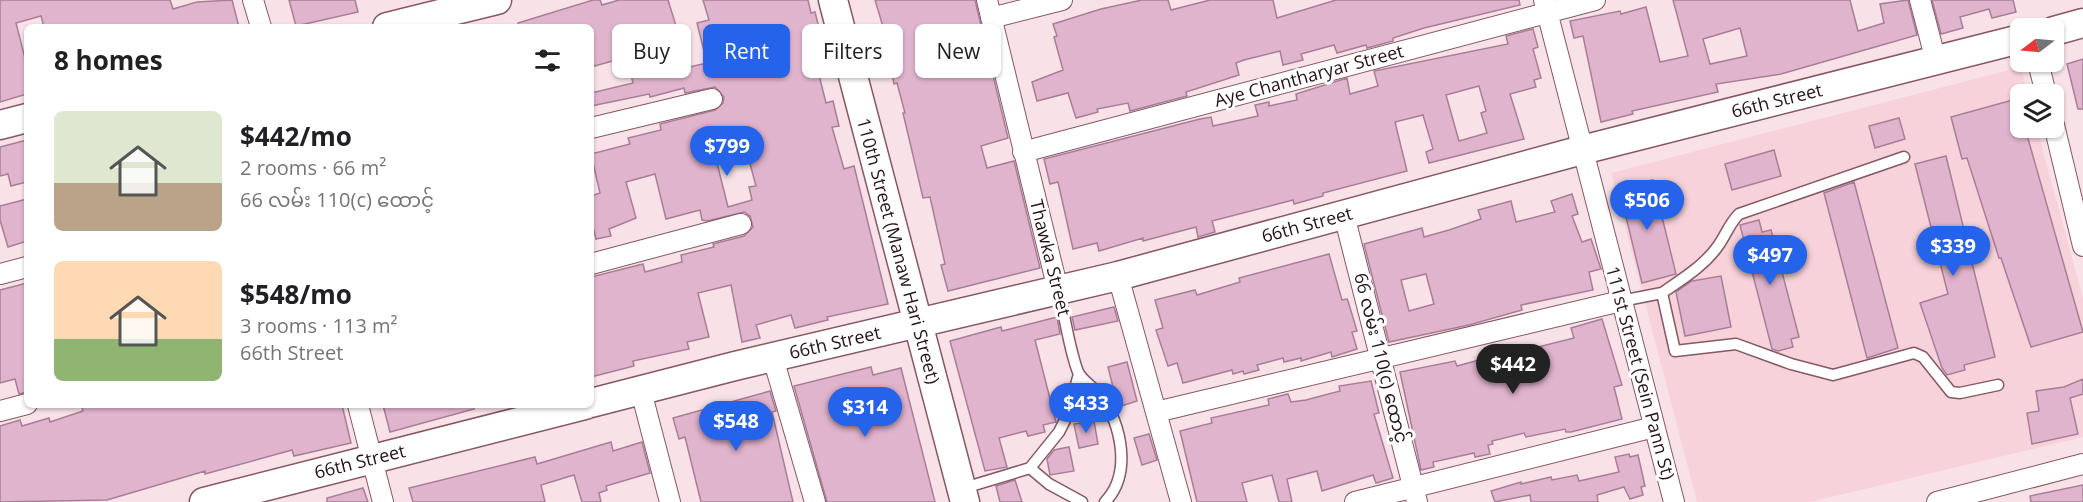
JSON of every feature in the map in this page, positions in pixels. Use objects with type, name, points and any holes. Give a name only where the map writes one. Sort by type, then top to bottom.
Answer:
[{"type":"street","points":[[253,0],[260,24]]},
{"type":"street","points":[[399,24],[497,0]]},
{"type":"street","name":"110th Street (Manaw Hari Street)","points":[[833,0],[963,495]]},
{"type":"street","points":[[989,9],[1062,0]]},
{"type":"street","name":"Aye Chantharyar Street","points":[[1023,152],[1545,6],[1595,0]]},
{"type":"street","points":[[1920,0],[1936,61]]},
{"type":"street","name":"111st Street (Sein Pann St)","points":[[1545,6],[1674,502]]},
{"type":"street","name":"Thawka Street","points":[[989,9],[1058,290]]},
{"type":"street","points":[[2064,28],[2083,23]]},
{"type":"street","name":"66th Street","points":[[594,403],[772,358],[1118,276],[1582,150],[2010,42]]},
{"type":"street","points":[[594,127],[711,99]]},
{"type":"street","points":[[0,125],[24,119]]},
{"type":"street","points":[[2057,138],[2083,246]]},
{"type":"street","name":"66 လမ်း 110(c) ထောင့်","points":[[1344,215],[1415,495]]},
{"type":"street","points":[[594,263],[741,224]]},
{"type":"street","points":[[0,274],[24,268]]},
{"type":"street","points":[[1118,276],[1181,502]]},
{"type":"street","points":[[1156,412],[1621,301]]},
{"type":"street","points":[[772,358],[815,502]]},
{"type":"street","points":[[641,391],[670,502]]},
{"type":"street","points":[[0,411],[24,405]]},
{"type":"street","points":[[359,408],[383,502]]},
{"type":"street","name":"66th Street","points":[[204,502],[573,408]]},
{"type":"street","points":[[1355,502],[1415,495],[1654,427]]},
{"type":"street","points":[[1937,502],[2011,493],[2083,464]]},
{"type":"lane","points":[[1621,301],[1662,293],[1693,272],[1718,246],[1728,224],[1739,214],[1904,157]]},
{"type":"lane","name":"Thawka Street","points":[[1058,290],[1078,374]]},
{"type":"lane","points":[[1662,293],[1675,351],[1736,344],[1791,364],[1833,375],[1914,353],[1923,357],[1951,392],[1960,393],[1998,385]]},
{"type":"lane","points":[[963,495],[1030,468],[1059,432],[1067,416],[1078,374],[1100,395],[1114,420],[1121,450],[1120,478],[1105,502]]},
{"type":"lane","points":[[1030,468],[1049,484],[1082,502]]},
{"type":"shaded area","points":[[2010,70],[2010,72],[2022,72],[2025,84],[2010,84],[2010,138],[2040,138],[2083,298],[2083,437],[1810,502],[1697,502],[1611,173]]},
{"type":"building","points":[[0,0],[170,0],[173,9],[197,2],[232,0],[238,24],[43,24],[41,16],[16,23],[24,54],[24,95],[0,102]]},
{"type":"building","points":[[289,0],[355,0],[358,12],[295,24]]},
{"type":"building","points":[[593,0],[600,0],[602,5],[619,0],[668,0],[675,24],[612,24],[612,61],[594,66],[594,24],[518,23]]},
{"type":"building","points":[[703,0],[808,0],[811,13],[815,12],[818,24],[802,24],[802,78],[820,78],[826,103],[833,101],[839,126],[832,127],[844,169],[854,166],[888,304],[827,317],[828,320],[795,328],[791,315],[756,325],[760,338],[742,342],[731,285],[698,293],[709,337],[687,342],[689,349],[633,361],[634,366],[594,376],[594,276],[643,264],[645,272],[682,262],[681,255],[714,247],[713,244],[744,236],[753,227],[750,216],[744,212],[707,221],[702,220],[700,210],[666,219],[655,174],[626,182],[636,218],[609,229],[611,236],[596,239],[594,195],[600,193],[594,167],[594,153],[630,144],[628,138],[661,130],[660,124],[715,110],[723,103],[724,97],[715,87],[685,93],[684,88],[650,97],[649,94],[594,105],[594,92],[633,83],[632,78],[691,78],[691,67],[703,64],[703,78],[790,78],[790,24],[703,24],[703,47],[697,23],[709,20]],"holes":[[[746,149],[756,186],[749,187],[752,200],[728,207],[716,159]]]},
{"type":"building","points":[[875,0],[975,0],[981,24],[915,24],[915,78],[994,78],[1008,138],[981,146],[987,168],[1014,161],[1040,268],[948,291],[941,265],[945,264],[930,197],[923,198],[903,113],[905,113],[897,83],[894,84],[893,78],[903,78],[903,24],[882,24]]},
{"type":"building","points":[[1142,0],[1168,0],[1171,10],[1210,0],[1273,0],[1277,18],[1336,0],[1519,0],[1520,5],[1424,28],[1393,38],[1393,41],[1367,48],[1366,45],[1337,53],[1334,45],[1301,54],[1303,60],[1283,65],[1280,51],[1244,60],[1236,63],[1239,75],[1186,92],[1187,96],[1130,111],[1128,103],[1097,109],[1098,112],[1076,118],[1068,93],[1037,101],[1032,82],[1063,70],[1053,24],[1101,9]]},
{"type":"building","points":[[1673,0],[1850,0],[1858,31],[1884,23],[1880,4],[1908,0],[1917,35],[1781,74],[1716,84],[1718,92],[1632,111],[1633,114],[1601,122],[1583,36],[1574,38],[1570,21],[1620,11],[1621,14],[1646,7],[1660,62],[1688,56]],"holes":[[[1740,28],[1747,56],[1710,64],[1703,39]]]},
{"type":"building","points":[[1932,0],[2013,0],[2016,12],[1992,18],[1989,9],[1960,17],[1963,28],[1941,34]]},
{"type":"building","points":[[1533,29],[1538,47],[1533,49],[1541,78],[1534,80],[1536,87],[1510,94],[1524,139],[1429,163],[1426,152],[1433,149],[1423,115],[1395,122],[1407,171],[1323,193],[1323,196],[1294,204],[1293,200],[1212,221],[1215,232],[1198,237],[1196,227],[1143,241],[1143,238],[1099,251],[1097,243],[1073,249],[1058,182],[1050,184],[1044,159],[1200,119],[1211,117],[1213,126],[1258,116],[1255,105],[1269,102],[1269,106],[1297,100],[1296,94],[1347,78],[1350,94],[1378,86],[1374,71],[1508,44],[1506,36]],"holes":[[[1479,86],[1486,111],[1481,113],[1487,133],[1459,141],[1446,95]]]},
{"type":"building","points":[[2083,59],[2083,109],[2078,109],[2067,64]]},
{"type":"building","points":[[2010,101],[2010,138],[2028,138],[2083,332],[2031,347],[1967,158],[1962,159],[1951,117]]},
{"type":"building","points":[[1899,118],[1905,139],[1875,148],[1869,126]]},
{"type":"building","points":[[24,141],[24,183],[11,186],[8,174],[0,176],[0,147]]},
{"type":"building","points":[[1774,150],[1781,176],[1732,190],[1725,164]]},
{"type":"building","points":[[1946,156],[1995,357],[1964,365],[1965,370],[1947,375],[1942,368],[1920,303],[1948,294],[1915,164]]},
{"type":"building","points":[[1653,180],[1676,274],[1642,283],[1619,188]]},
{"type":"building","points":[[1854,182],[1898,348],[1867,358],[1824,193]]},
{"type":"building","points":[[1572,194],[1578,214],[1572,216],[1582,242],[1591,239],[1601,269],[1589,272],[1593,290],[1521,305],[1522,310],[1469,325],[1389,342],[1364,244],[1422,228],[1424,237],[1449,230],[1481,219],[1478,210],[1511,201],[1516,222],[1555,212],[1551,201]],"holes":[[[1426,274],[1434,304],[1409,311],[1401,280]]]},
{"type":"building","points":[[24,200],[24,242],[8,247],[0,220],[0,206]]},
{"type":"building","points":[[1759,220],[1762,232],[1771,230],[1799,337],[1791,339],[1793,347],[1778,351],[1772,349],[1740,225]]},
{"type":"building","points":[[1329,254],[1342,300],[1347,299],[1348,301],[1357,331],[1352,332],[1357,349],[1332,357],[1331,352],[1301,361],[1301,358],[1284,362],[1283,358],[1257,365],[1259,370],[1244,374],[1243,371],[1233,374],[1232,370],[1183,383],[1177,363],[1168,366],[1156,330],[1163,328],[1155,300],[1195,290],[1197,295],[1240,282],[1239,278]]},
{"type":"building","points":[[1721,276],[1731,327],[1685,336],[1676,292],[1692,281]]},
{"type":"building","points":[[24,284],[24,393],[19,394],[15,379],[0,383],[0,290]]},
{"type":"building","points":[[1114,307],[1118,321],[1075,330],[1072,317]]},
{"type":"building","points":[[1057,317],[1060,334],[1035,340],[1056,422],[1043,425],[1045,432],[1028,436],[1026,431],[999,438],[1007,467],[985,471],[950,341],[1001,327],[1002,331]]},
{"type":"building","points":[[1602,319],[1622,385],[1614,387],[1622,419],[1571,432],[1566,432],[1565,429],[1526,437],[1524,433],[1492,441],[1493,444],[1488,445],[1490,454],[1475,457],[1474,453],[1433,462],[1434,467],[1421,470],[1400,372],[1455,361],[1457,366],[1483,359],[1482,354],[1514,345],[1516,351],[1522,351],[1574,338],[1571,328]]},
{"type":"building","points":[[1127,362],[1137,401],[1118,407],[1108,367]]},
{"type":"building","points":[[871,367],[873,375],[901,368],[935,502],[827,502],[794,386]]},
{"type":"building","points":[[2083,379],[2083,394],[2070,398],[2078,434],[2032,444],[2027,413],[2039,411],[2036,391],[2064,387]]},
{"type":"building","points":[[1371,381],[1379,413],[1374,414],[1393,478],[1376,483],[1373,475],[1322,491],[1317,471],[1287,479],[1292,502],[1279,502],[1272,475],[1242,483],[1247,502],[1197,502],[1180,431],[1212,423],[1211,418],[1269,405],[1268,399],[1288,394],[1291,402],[1306,400],[1340,391],[1339,386]]},
{"type":"building","points":[[770,391],[776,411],[772,412],[793,502],[701,502],[685,437],[679,439],[673,418]]},
{"type":"building","points":[[82,408],[343,408],[351,443],[294,456],[292,450],[205,474],[205,471],[107,500],[0,502],[0,426],[20,420],[22,426],[49,418],[50,422],[83,411]]},
{"type":"building","points":[[384,408],[474,408],[474,409],[390,432]]},
{"type":"building","points":[[1094,421],[1098,444],[1079,448],[1074,424]]},
{"type":"building","points":[[1149,434],[1157,460],[1142,465],[1134,438]]},
{"type":"building","points":[[611,442],[613,451],[642,442],[650,473],[606,486],[607,490],[599,493],[601,502],[582,502],[574,475],[541,485],[545,502],[413,502],[409,488],[535,457],[537,464]]},
{"type":"building","points":[[1069,447],[1074,471],[1050,475],[1047,459],[1054,450]]},
{"type":"building","points":[[1629,454],[1630,457],[1638,455],[1645,486],[1641,487],[1643,495],[1630,499],[1624,487],[1597,495],[1598,502],[1531,502],[1530,495],[1495,502],[1491,491],[1521,482],[1521,484],[1551,477],[1552,480],[1577,475],[1579,481],[1619,472],[1615,457]]},
{"type":"building","points":[[1015,480],[1022,502],[1000,502],[996,486]]},
{"type":"building","points":[[2083,485],[2083,502],[2031,502],[2030,496]]},
{"type":"building","points":[[363,488],[368,502],[327,502],[327,498]]}]
